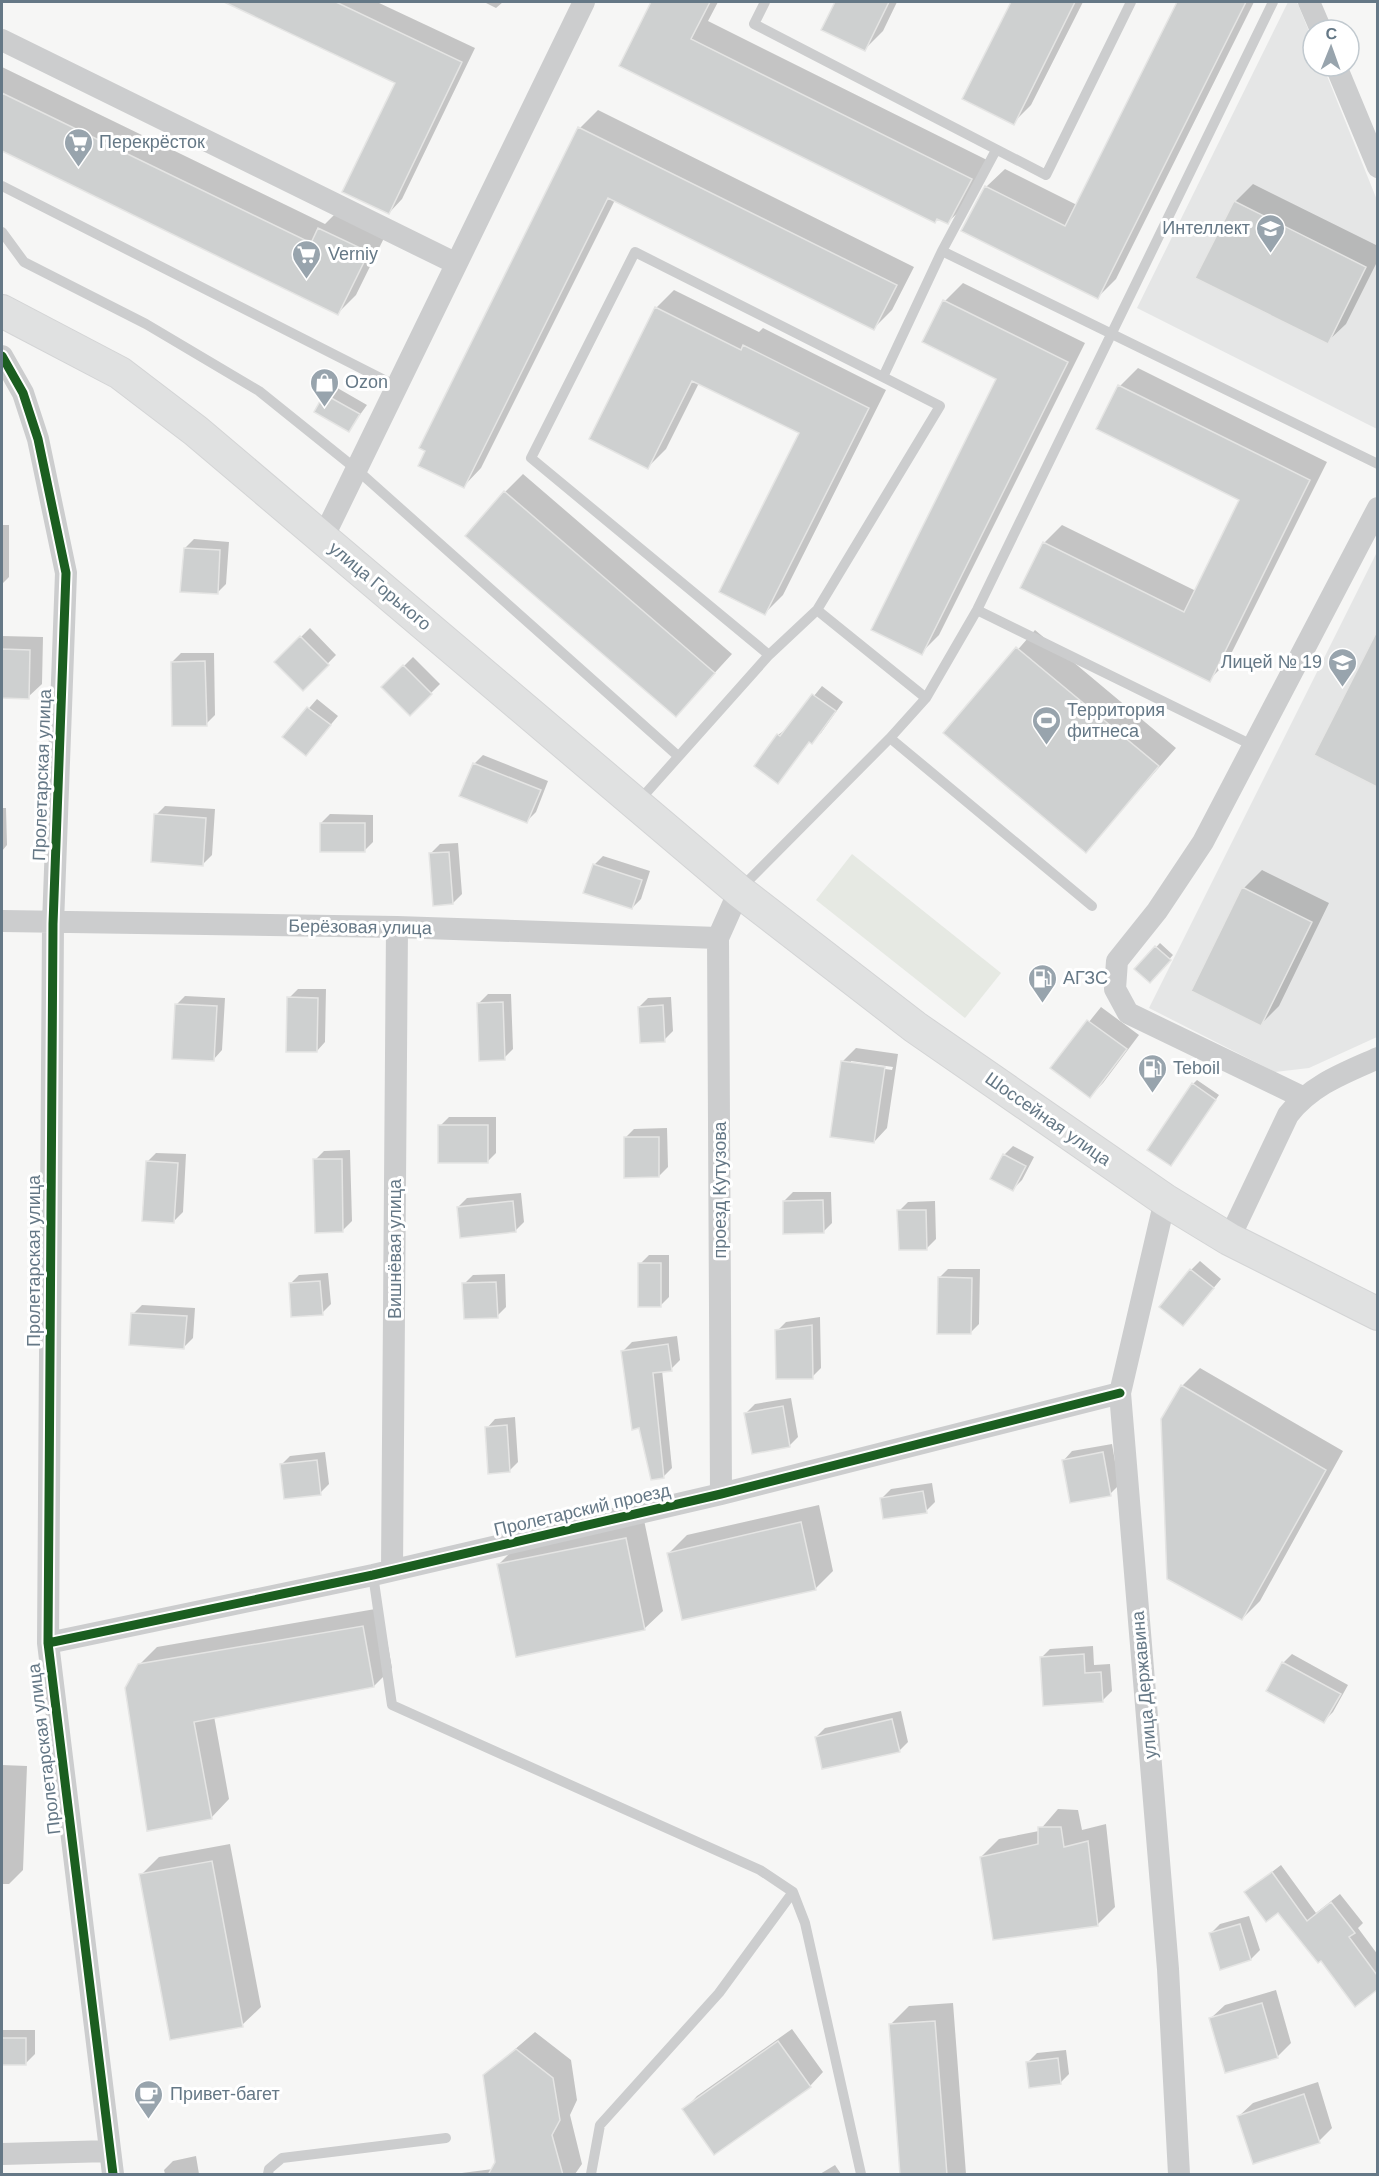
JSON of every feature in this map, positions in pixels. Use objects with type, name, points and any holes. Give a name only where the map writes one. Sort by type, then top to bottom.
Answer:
[{"type":"main road","name":"улица Горького","points":[[2,311],[120,373],[196,431],[739,891]]},
{"type":"main road","name":"Шоссейная улица","points":[[739,891],[915,1027],[1165,1200],[1229,1239],[1377,1314]]},
{"type":"street","points":[[323,538],[584,2]]},
{"type":"street","points":[[1309,2],[1316,18]]},
{"type":"street","points":[[2,40],[455,263]]},
{"type":"street","points":[[1341,78],[1377,167]]},
{"type":"street","name":"Пролетарская улица","points":[[2,356],[23,393],[38,439],[66,573],[53,924],[48,1643],[112,2175]]},
{"type":"street","points":[[1302,1097],[1128,1013],[1115,989],[1117,961],[1157,911],[1203,842],[1377,508]]},
{"type":"street","name":"проезд Кутузова","points":[[721,1494],[718,938],[739,891]]},
{"type":"street","name":"Берёзовая улица","points":[[2,921],[53,924],[397,927],[718,938]]},
{"type":"street","name":"Вишнёвая улица","points":[[383,1573],[397,927]]},
{"type":"street","points":[[1229,1239],[1288,1115],[1302,1097],[1329,1080],[1377,1058]]},
{"type":"street","name":"улица Державина","points":[[1165,1200],[1120,1393],[1168,1969],[1179,2175]]},
{"type":"street","name":"Пролетарский проезд","points":[[48,1643],[383,1573],[721,1494],[1120,1393]]},
{"type":"street","points":[[2,2154],[110,2151]]},
{"type":"lane","points":[[765,2],[754,24],[1046,175],[1131,2]]},
{"type":"lane","points":[[739,891],[890,738],[926,698],[977,610],[1273,2]]},
{"type":"lane","points":[[882,377],[942,252],[996,150]]},
{"type":"lane","points":[[2,186],[396,386]]},
{"type":"lane","points":[[2,232],[24,262],[146,324],[259,391],[356,469],[678,756]]},
{"type":"lane","points":[[635,804],[769,655],[816,610],[940,406],[636,252],[531,458],[769,655]]},
{"type":"lane","points":[[942,252],[1111,332],[1377,464]]},
{"type":"lane","points":[[816,610],[926,698]]},
{"type":"lane","points":[[977,610],[1254,746]]},
{"type":"lane","points":[[890,738],[1092,906]]},
{"type":"lane","points":[[383,1573],[392,1705],[760,1870],[793,1892],[805,1923],[861,2175]]},
{"type":"lane","points":[[591,2175],[600,2125],[719,1993],[793,1892]]},
{"type":"lane","points":[[268,2175],[269,2169],[282,2158],[446,2138]]},
{"type":"shaded area","name":"Интеллект","points":[[1288,2],[1297,2],[1304,18],[1301,18],[1301,78],[1328,78],[1377,200],[1377,429],[1137,308]]},
{"type":"shaded area","points":[[1377,552],[1377,1037],[1309,1068],[1275,1072],[1149,1008]]},
{"type":"shaded area","points":[[852,854],[1001,973],[965,1018],[816,900]]},
{"type":"building","points":[[224,2],[336,2],[462,62],[389,214],[342,192],[395,83]]},
{"type":"building","points":[[651,2],[710,2],[691,39],[972,179],[948,224],[937,219],[935,223],[619,66]]},
{"type":"building","points":[[835,2],[889,2],[865,51],[821,30]]},
{"type":"building","points":[[1011,2],[1075,2],[1014,125],[962,99]]},
{"type":"building","points":[[1177,2],[1246,2],[1098,299],[961,231],[985,186],[1065,226]]},
{"type":"building","points":[[2,93],[311,243],[318,228],[369,252],[338,315],[2,151]]},
{"type":"building","points":[[578,127],[897,285],[874,330],[608,198],[464,488],[418,466],[425,451],[419,448]]},
{"type":"building","points":[[1234,201],[1366,267],[1328,344],[1195,278]]},
{"type":"building","points":[[943,300],[1068,362],[922,655],[871,630],[996,379],[922,342]]},
{"type":"building","points":[[655,307],[741,350],[743,345],[869,408],[765,615],[719,592],[799,433],[692,381],[648,469],[589,439]]},
{"type":"building","points":[[1118,385],[1310,480],[1210,682],[1020,588],[1043,542],[1184,612],[1239,500],[1096,429]]},
{"type":"building","points":[[324,394],[360,414],[349,432],[314,412]]},
{"type":"building","points":[[504,491],[715,673],[676,717],[465,536]]},
{"type":"building","points":[[184,548],[220,550],[218,594],[180,592]]},
{"type":"building","points":[[1377,631],[1377,787],[1314,755]]},
{"type":"building","points":[[300,636],[329,665],[303,691],[274,662]]},
{"type":"building","name":"Территория фитнеса","points":[[1016,647],[1159,766],[1086,853],[943,733]]},
{"type":"building","points":[[2,649],[30,650],[29,699],[2,698]]},
{"type":"building","points":[[205,661],[207,726],[172,726],[171,662]]},
{"type":"building","points":[[403,665],[432,694],[410,716],[381,687]]},
{"type":"building","points":[[812,694],[836,711],[812,744],[809,742],[778,784],[754,766],[777,734],[780,736]]},
{"type":"building","points":[[307,707],[331,725],[306,756],[282,737]]},
{"type":"building","points":[[473,763],[541,790],[527,823],[459,796]]},
{"type":"building","points":[[154,814],[206,818],[203,866],[151,862]]},
{"type":"building","points":[[320,823],[365,823],[365,852],[320,852]]},
{"type":"building","points":[[449,852],[453,904],[433,906],[429,853]]},
{"type":"building","points":[[593,864],[642,880],[632,909],[583,893]]},
{"type":"building","points":[[1242,887],[1312,922],[1261,1026],[1191,991]]},
{"type":"building","points":[[1155,946],[1171,960],[1150,983],[1134,969]]},
{"type":"building","points":[[287,997],[318,998],[317,1052],[286,1052]]},
{"type":"building","points":[[503,1002],[505,1060],[479,1061],[477,1003]]},
{"type":"building","points":[[175,1004],[217,1006],[214,1061],[172,1059]]},
{"type":"building","points":[[663,1005],[665,1042],[640,1043],[638,1007]]},
{"type":"building","points":[[1087,1020],[1127,1049],[1090,1098],[1050,1068]]},
{"type":"building","points":[[841,1061],[885,1067],[874,1143],[830,1137]]},
{"type":"building","points":[[1192,1083],[1216,1100],[1171,1166],[1147,1150]]},
{"type":"building","points":[[438,1125],[488,1125],[488,1163],[438,1163]]},
{"type":"building","points":[[624,1137],[659,1137],[659,1177],[624,1178]]},
{"type":"building","points":[[1003,1154],[1026,1166],[1013,1191],[990,1179]]},
{"type":"building","points":[[313,1159],[342,1159],[343,1232],[315,1233]]},
{"type":"building","points":[[146,1161],[178,1163],[174,1223],[142,1221]]},
{"type":"building","points":[[823,1200],[824,1233],[783,1234],[783,1201]]},
{"type":"building","points":[[513,1201],[516,1232],[460,1238],[457,1207]]},
{"type":"building","points":[[897,1210],[926,1210],[927,1250],[899,1250]]},
{"type":"building","points":[[638,1263],[661,1263],[661,1307],[638,1307]]},
{"type":"building","points":[[1190,1269],[1214,1288],[1183,1326],[1159,1307]]},
{"type":"building","points":[[938,1277],[972,1278],[971,1334],[937,1334]]},
{"type":"building","points":[[320,1281],[323,1315],[291,1317],[289,1283]]},
{"type":"building","points":[[496,1282],[498,1318],[464,1319],[462,1283]]},
{"type":"building","points":[[131,1313],[187,1316],[184,1349],[129,1345]]},
{"type":"building","points":[[812,1325],[813,1379],[776,1379],[775,1330]]},
{"type":"building","points":[[668,1344],[672,1371],[653,1373],[664,1478],[651,1480],[639,1428],[632,1430],[621,1351]]},
{"type":"building","points":[[1181,1385],[1326,1470],[1242,1620],[1167,1579],[1161,1419]]},
{"type":"building","points":[[783,1406],[790,1447],[752,1454],[744,1413]]},
{"type":"building","points":[[507,1425],[510,1472],[488,1474],[485,1427]]},
{"type":"building","points":[[1103,1452],[1111,1496],[1070,1503],[1062,1460]]},
{"type":"building","points":[[317,1460],[321,1495],[284,1499],[280,1464]]},
{"type":"building","points":[[923,1491],[927,1513],[883,1519],[880,1498]]},
{"type":"building","points":[[801,1522],[816,1590],[682,1620],[667,1553]]},
{"type":"building","points":[[626,1538],[645,1630],[516,1657],[497,1564]]},
{"type":"building","points":[[363,1626],[374,1687],[194,1722],[212,1819],[147,1831],[125,1688],[138,1664]]},
{"type":"building","points":[[1084,1654],[1085,1673],[1101,1672],[1103,1702],[1043,1706],[1040,1657]]},
{"type":"building","points":[[1282,1662],[1341,1694],[1324,1723],[1266,1691]]},
{"type":"building","points":[[892,1719],[900,1752],[822,1769],[815,1737]]},
{"type":"building","points":[[1038,1827],[1061,1827],[1064,1847],[1088,1841],[1098,1926],[993,1940],[980,1857],[1038,1844]]},
{"type":"building","points":[[212,1861],[243,2027],[170,2040],[139,1874]]},
{"type":"building","points":[[1272,1872],[1307,1921],[1331,1902],[1355,1933],[1349,1937],[1377,1975],[1377,1990],[1355,2007],[1321,1961],[1318,1963],[1278,1913],[1266,1922],[1244,1892]]},
{"type":"building","points":[[1240,1924],[1251,1960],[1220,1970],[1209,1933]]},
{"type":"building","points":[[1262,2003],[1278,2058],[1225,2073],[1209,2018]]},
{"type":"building","points":[[935,2021],[947,2175],[900,2175],[889,2024]]},
{"type":"building","points":[[2,2038],[26,2038],[26,2065],[2,2065]]},
{"type":"building","points":[[778,2041],[811,2087],[714,2155],[682,2109]]},
{"type":"building","points":[[516,2049],[553,2078],[560,2120],[552,2135],[563,2175],[488,2175],[495,2162],[483,2075]]},
{"type":"building","points":[[1058,2058],[1061,2084],[1029,2088],[1026,2062]]},
{"type":"building","points":[[1304,2094],[1320,2143],[1253,2164],[1237,2116]]},
{"type":"cycle path","points":[[2,356],[23,393],[38,439],[66,573],[53,924],[48,1643],[113,2174]]},
{"type":"cycle path","points":[[48,1643],[373,1575],[721,1494],[1120,1393]]},
{"type":"place","name":"Перекрёсток","points":[[78,168]]},
{"type":"place","name":"Интеллект","points":[[1271,254]]},
{"type":"place","name":"Verniy","points":[[307,280]]},
{"type":"place","name":"Ozon","points":[[324,408]]},
{"type":"place","name":"Лицей № 19","points":[[1343,688]]},
{"type":"place","name":"Территория фитнеса","points":[[1046,746]]},
{"type":"place","name":"АГЗС","points":[[1042,1004]]},
{"type":"place","name":"Teboil","points":[[1152,1094]]},
{"type":"place","name":"Привет-багет","points":[[149,2120]]}]
